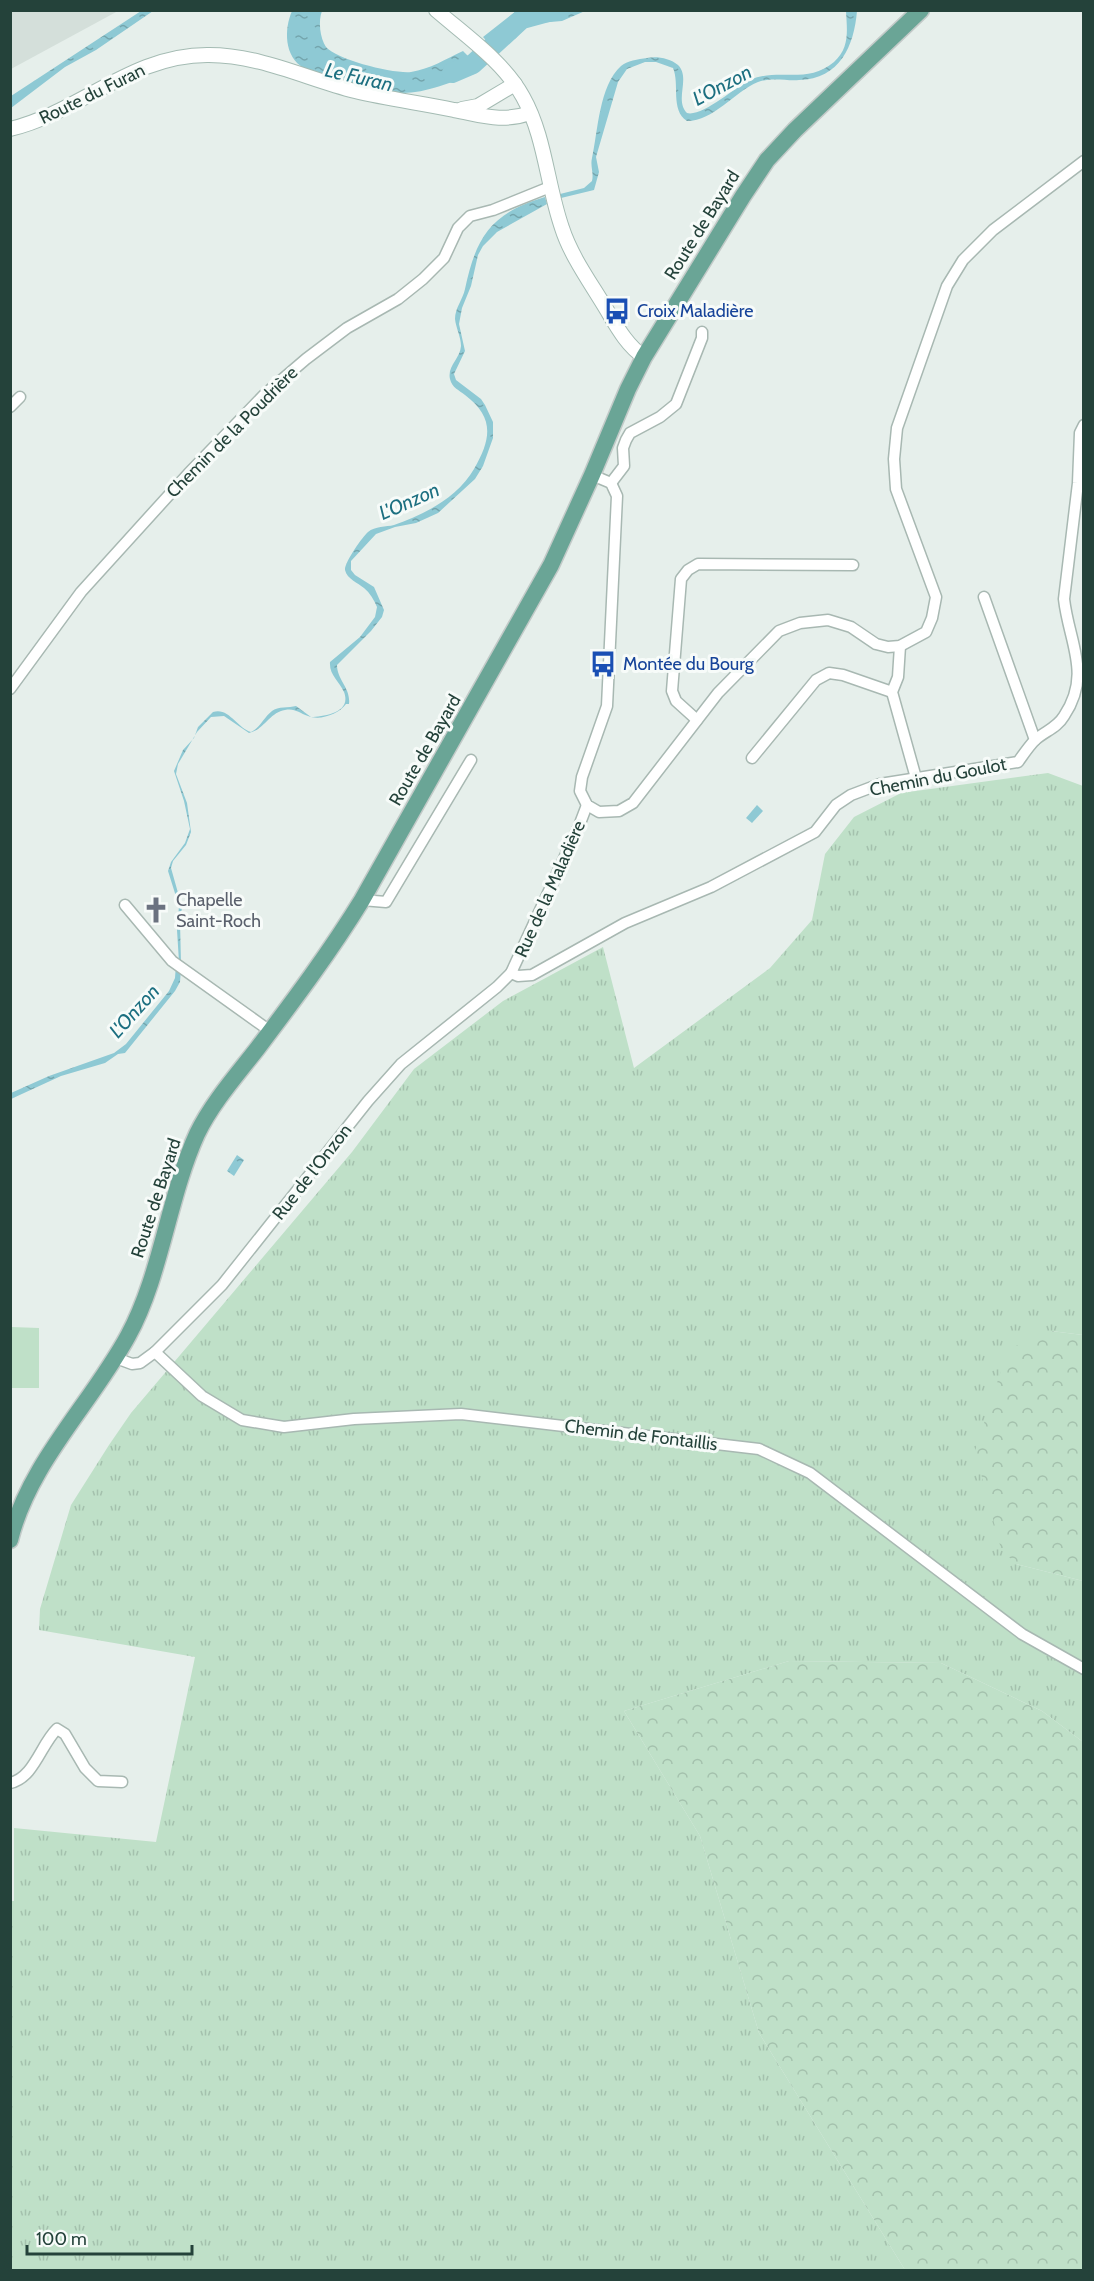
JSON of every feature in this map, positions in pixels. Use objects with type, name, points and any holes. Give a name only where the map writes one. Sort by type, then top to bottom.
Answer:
[{"type":"main road","points":[[436,10],[494,61],[515,84],[530,113],[562,230],[581,269],[627,341],[644,357]]},
{"type":"main road","name":"Route de Bayard","points":[[10,1540],[20,1511],[40,1471],[116,1358],[130,1333],[144,1301],[182,1173],[198,1133],[216,1103],[334,946],[362,900],[551,565],[628,388],[644,357],[767,160],[795,130],[921,10]]},
{"type":"main road","name":"Route du Furan","points":[[10,129],[37,121],[68,107],[136,70],[167,60],[210,55],[260,62],[356,91],[495,119],[530,113]]},
{"type":"main road","name":"Route du Furan","points":[[454,110],[478,106],[515,84]]},
{"type":"street","points":[[592,475],[611,483],[616,496],[607,706],[582,777],[580,790],[587,805],[599,812],[619,811],[633,803],[718,693],[779,631],[800,623],[828,620],[851,627],[876,644],[888,647],[900,646],[926,632],[932,618],[936,597],[896,489],[894,459],[897,428],[947,286],[963,260],[993,230],[1083,161]]},
{"type":"street","name":"Chemin de la Poudrière","points":[[10,689],[81,592],[188,474],[264,395],[347,328],[398,299],[423,279],[444,258],[458,228],[470,216],[494,210],[550,188]]},
{"type":"street","points":[[611,483],[624,466],[623,448],[630,433],[660,417],[676,404],[702,338],[702,332]]},
{"type":"street","points":[[10,407],[20,397]]},
{"type":"street","name":"Chemin du Goulot","points":[[511,973],[518,976],[532,975],[625,923],[722,881],[815,832],[836,805],[850,795],[880,784],[1018,762],[1035,740],[1054,728],[1064,717],[1077,688],[1079,670],[1064,599],[1078,483],[1080,433],[1083,424]]},
{"type":"street","points":[[697,720],[676,701],[672,691],[681,579],[688,570],[698,564],[853,565]]},
{"type":"street","points":[[984,597],[1035,740]]},
{"type":"street","points":[[900,646],[898,676],[892,692],[916,778]]},
{"type":"street","points":[[752,758],[816,680],[829,673],[843,675],[892,692]]},
{"type":"street","points":[[362,900],[387,902],[471,760]]},
{"type":"street","name":"Rue de la Maladière","points":[[511,973],[587,805]]},
{"type":"street","points":[[125,905],[172,961],[270,1031]]},
{"type":"street","name":"Rue de l'Onzon","points":[[116,1358],[132,1364],[140,1363],[155,1352],[222,1285],[368,1101],[401,1064],[497,987],[511,973]]},
{"type":"street","name":"Chemin de Fontaillis","points":[[155,1352],[202,1396],[242,1420],[284,1427],[354,1419],[461,1414],[759,1449],[810,1473],[1022,1634],[1083,1669]]},
{"type":"street","points":[[10,1783],[15,1783],[31,1768],[48,1737],[57,1729],[65,1734],[85,1768],[98,1781],[122,1782]]},
{"type":"shaded area","points":[[11,10],[118,10],[118,11],[11,69]]},
{"type":"green space","points":[[1048,773],[1083,786],[1083,1335],[1051,1331],[1016,1564],[1083,1581],[1083,1742],[1042,1711],[941,1663],[789,1661],[624,1711],[700,1836],[759,2033],[905,2270],[11,2270],[10,1901],[14,1901],[14,1828],[156,1842],[195,1657],[39,1630],[40,1609],[71,1505],[131,1413],[352,1152],[414,1069],[503,1001],[603,947],[634,1068],[770,968],[812,920],[825,854],[854,817],[901,793]]},
{"type":"green space","points":[[11,1327],[39,1328],[39,1388],[11,1388]]},
{"type":"green space","points":[[1051,1331],[1083,1335],[1083,1581],[1016,1564],[1001,1549],[975,1451],[1008,1349]]},
{"type":"green space","points":[[789,1661],[941,1663],[1042,1711],[1083,1742],[1083,2270],[905,2270],[759,2033],[700,1836],[624,1711]]},
{"type":"water","points":[[141,11],[153,11],[96,50],[65,67],[11,108],[11,96]]},
{"type":"water","points":[[292,11],[322,11],[320,29],[326,47],[342,57],[366,65],[392,71],[418,71],[463,51],[477,65],[474,74],[411,93],[382,91],[326,77],[297,63],[289,50],[287,34]]},
{"type":"water","points":[[516,11],[585,11],[562,21],[527,24],[516,38],[496,51],[483,37]]},
{"type":"water","points":[[846,11],[857,11],[855,24],[848,48],[835,67],[813,78],[758,82],[715,111],[697,120],[687,121],[679,110],[673,68],[656,62],[645,62],[627,69],[618,82],[596,157],[599,172],[594,190],[561,198],[560,194],[584,188],[592,181],[592,161],[604,97],[608,85],[623,64],[655,57],[667,59],[678,65],[683,76],[683,108],[687,113],[693,113],[701,111],[750,80],[761,76],[814,73],[824,69],[843,51],[847,25]]},
{"type":"water","points":[[545,197],[547,204],[497,232],[483,246],[478,255],[471,286],[462,308],[459,324],[465,351],[454,374],[456,380],[481,399],[493,422],[493,438],[483,466],[475,479],[438,513],[416,523],[376,534],[351,561],[351,570],[374,587],[384,610],[382,617],[371,631],[337,665],[348,693],[349,704],[346,704],[343,708],[339,711],[329,716],[311,717],[335,712],[344,705],[344,692],[333,674],[330,662],[360,637],[375,617],[377,607],[372,597],[350,578],[345,570],[354,550],[371,530],[394,525],[417,516],[450,496],[467,479],[480,458],[487,438],[485,420],[481,411],[454,387],[450,379],[450,370],[461,346],[455,319],[456,311],[475,255],[489,229],[511,211]]},
{"type":"water","points":[[296,706],[311,717],[294,710],[280,711],[259,728],[254,731],[249,733],[224,716],[211,717],[195,736],[198,727],[213,712],[219,711],[224,712],[251,732],[277,708]]},
{"type":"water","points":[[192,740],[178,764],[176,774],[187,803],[191,832],[186,845],[173,861],[171,868],[182,907],[181,964],[177,930],[179,906],[168,871],[171,862],[185,843],[190,829],[174,771],[183,750]]},
{"type":"water","points":[[757,805],[763,811],[752,823],[746,818]]},
{"type":"water","points":[[176,965],[181,969],[180,982],[175,991],[125,1053],[118,1054],[105,1063],[61,1076],[11,1099],[11,1093],[49,1076],[114,1053],[126,1044],[169,991],[175,978]]},
{"type":"water","points":[[237,1155],[244,1160],[234,1176],[227,1171]]},
{"type":"waterway","name":"Le Furan","points":[[452,73],[473,64],[522,19],[555,10]]},
{"type":"place","name":"Croix Maladière","points":[[617,311]]},
{"type":"place","name":"Montée du Bourg","points":[[603,664]]},
{"type":"place","name":"Chapelle Saint-Roch","points":[[156,910]]},
{"type":"water label","name":"L'Onzon","points":[[722,85]]},
{"type":"water label","name":"L'Onzon","points":[[409,501]]},
{"type":"water label","name":"L'Onzon","points":[[134,1011]]}]
